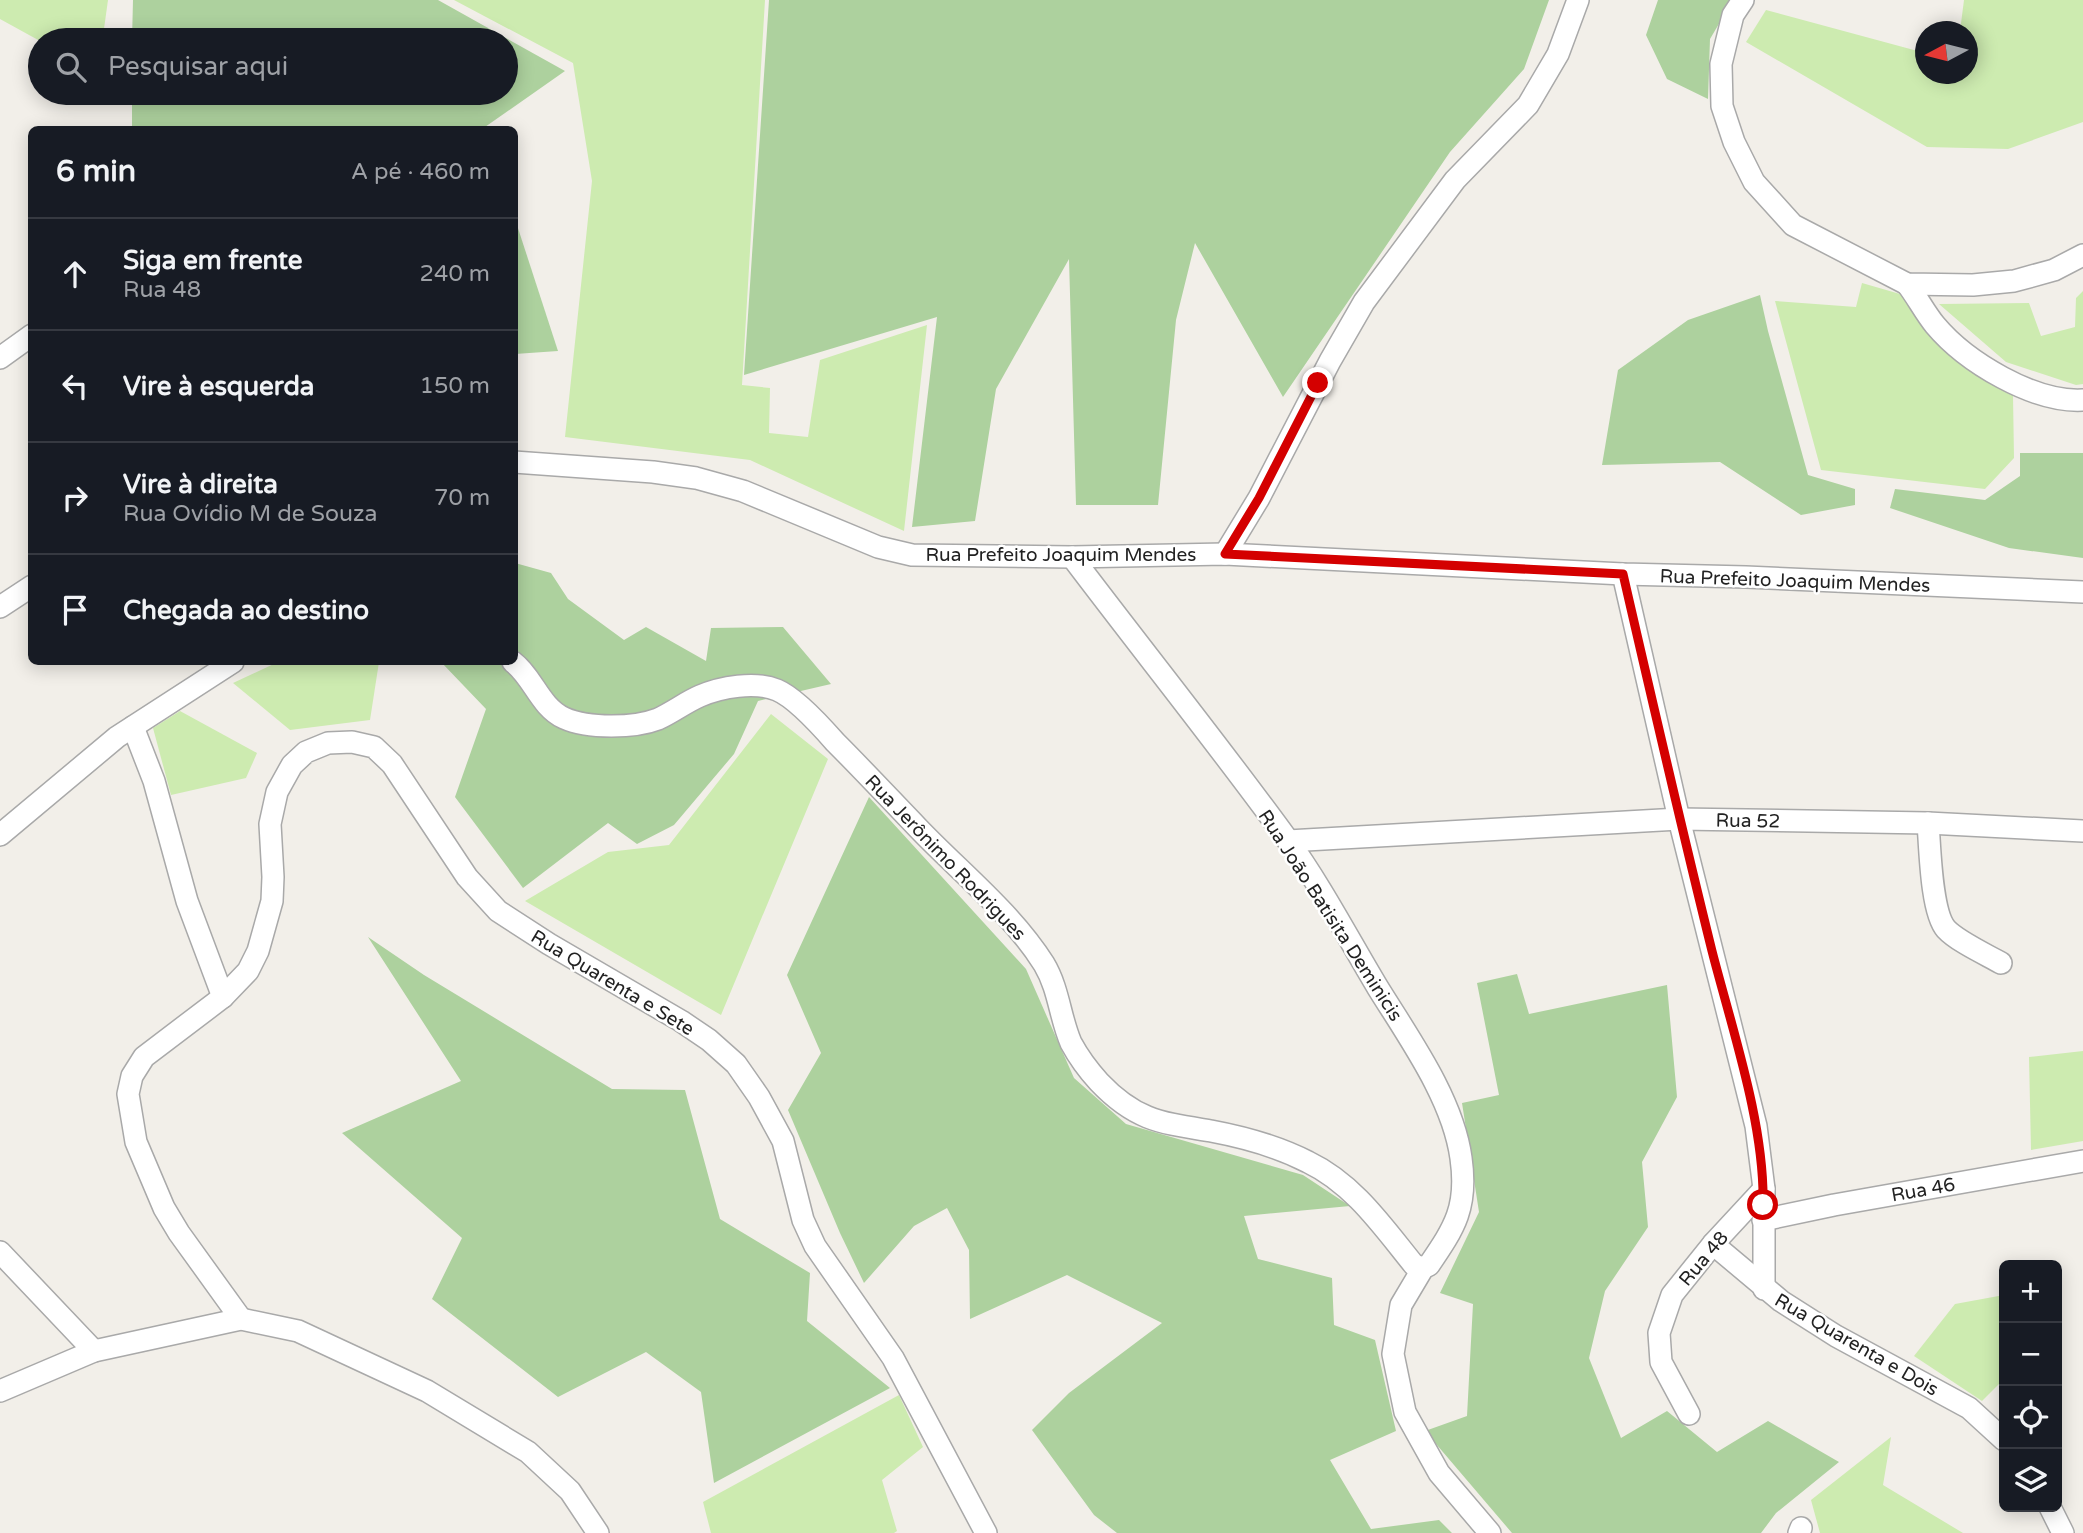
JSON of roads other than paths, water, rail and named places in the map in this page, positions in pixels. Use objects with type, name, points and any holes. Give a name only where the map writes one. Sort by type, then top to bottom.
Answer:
[{"type":"street","points":[[1225,554],[1259,498],[1330,360],[1364,302],[1455,180],[1528,105],[1558,54],[1578,0]]},
{"type":"street","points":[[1743,0],[1734,15],[1721,64],[1722,106],[1734,142],[1754,182],[1793,225],[1908,284],[1973,285],[2014,281],[2054,270],[2083,255]]},
{"type":"street","points":[[1908,284],[1935,325],[1973,361],[2023,388],[2072,401],[2083,400]]},
{"type":"street","points":[[0,358],[28,338]]},
{"type":"street","name":"Rua Prefeito Joaquim Mendes","points":[[518,462],[641,471],[696,478],[743,491],[878,547],[912,555],[1072,557],[1225,554],[2083,593]]},
{"type":"street","name":"Rua João Batisita Deminicis","points":[[1072,557],[1288,841],[1415,1048],[1446,1108],[1457,1136],[1464,1187],[1460,1212],[1453,1230],[1429,1265],[1423,1268],[1401,1305],[1393,1354],[1405,1412],[1438,1473],[1490,1533]]},
{"type":"street","points":[[1623,574],[1679,819],[1756,1126],[1764,1189],[1764,1289]]},
{"type":"street","points":[[0,607],[28,589]]},
{"type":"street","points":[[0,835],[132,727],[228,665]]},
{"type":"street","name":"Rua Jerônimo Rodrigues","points":[[517,665],[547,707],[562,718],[606,726],[641,724],[657,719],[701,695],[725,689],[753,686],[778,690],[809,715],[1007,917],[1044,964],[1056,991],[1071,1043],[1108,1090],[1124,1104],[1150,1119],[1250,1141],[1308,1161],[1336,1177],[1360,1198],[1414,1265],[1423,1268]]},
{"type":"street","points":[[132,727],[153,781],[187,901],[223,997]]},
{"type":"street","name":"Rua Quarenta e Sete","points":[[241,1319],[164,1208],[135,1142],[128,1094],[132,1076],[144,1056],[223,997],[248,971],[258,951],[272,901],[270,824],[277,792],[292,765],[306,752],[328,743],[352,742],[374,747],[392,764],[467,877],[498,911],[681,1021],[709,1040],[736,1064],[759,1097],[783,1142],[803,1220],[816,1246],[893,1358],[986,1533]]},
{"type":"street","name":"Rua 52","points":[[1288,841],[1679,819],[1928,823],[2083,831]]},
{"type":"street","points":[[1928,823],[1936,905],[1941,922],[1947,930],[2001,963]]},
{"type":"street","name":"Rua 46","points":[[1763,1220],[2083,1161]]},
{"type":"street","name":"Rua 48","points":[[1689,1413],[1661,1362],[1659,1333],[1672,1295],[1713,1244],[1764,1189]]},
{"type":"street","name":"Rua Quarenta e Dois","points":[[1713,1244],[1764,1289],[1836,1336],[1969,1408],[1999,1435]]},
{"type":"street","points":[[0,1252],[94,1351]]},
{"type":"street","points":[[0,1391],[94,1351],[241,1319],[298,1331],[427,1391],[528,1451],[570,1491],[598,1533]]},
{"type":"street","points":[[2052,1512],[2063,1533]]}]
